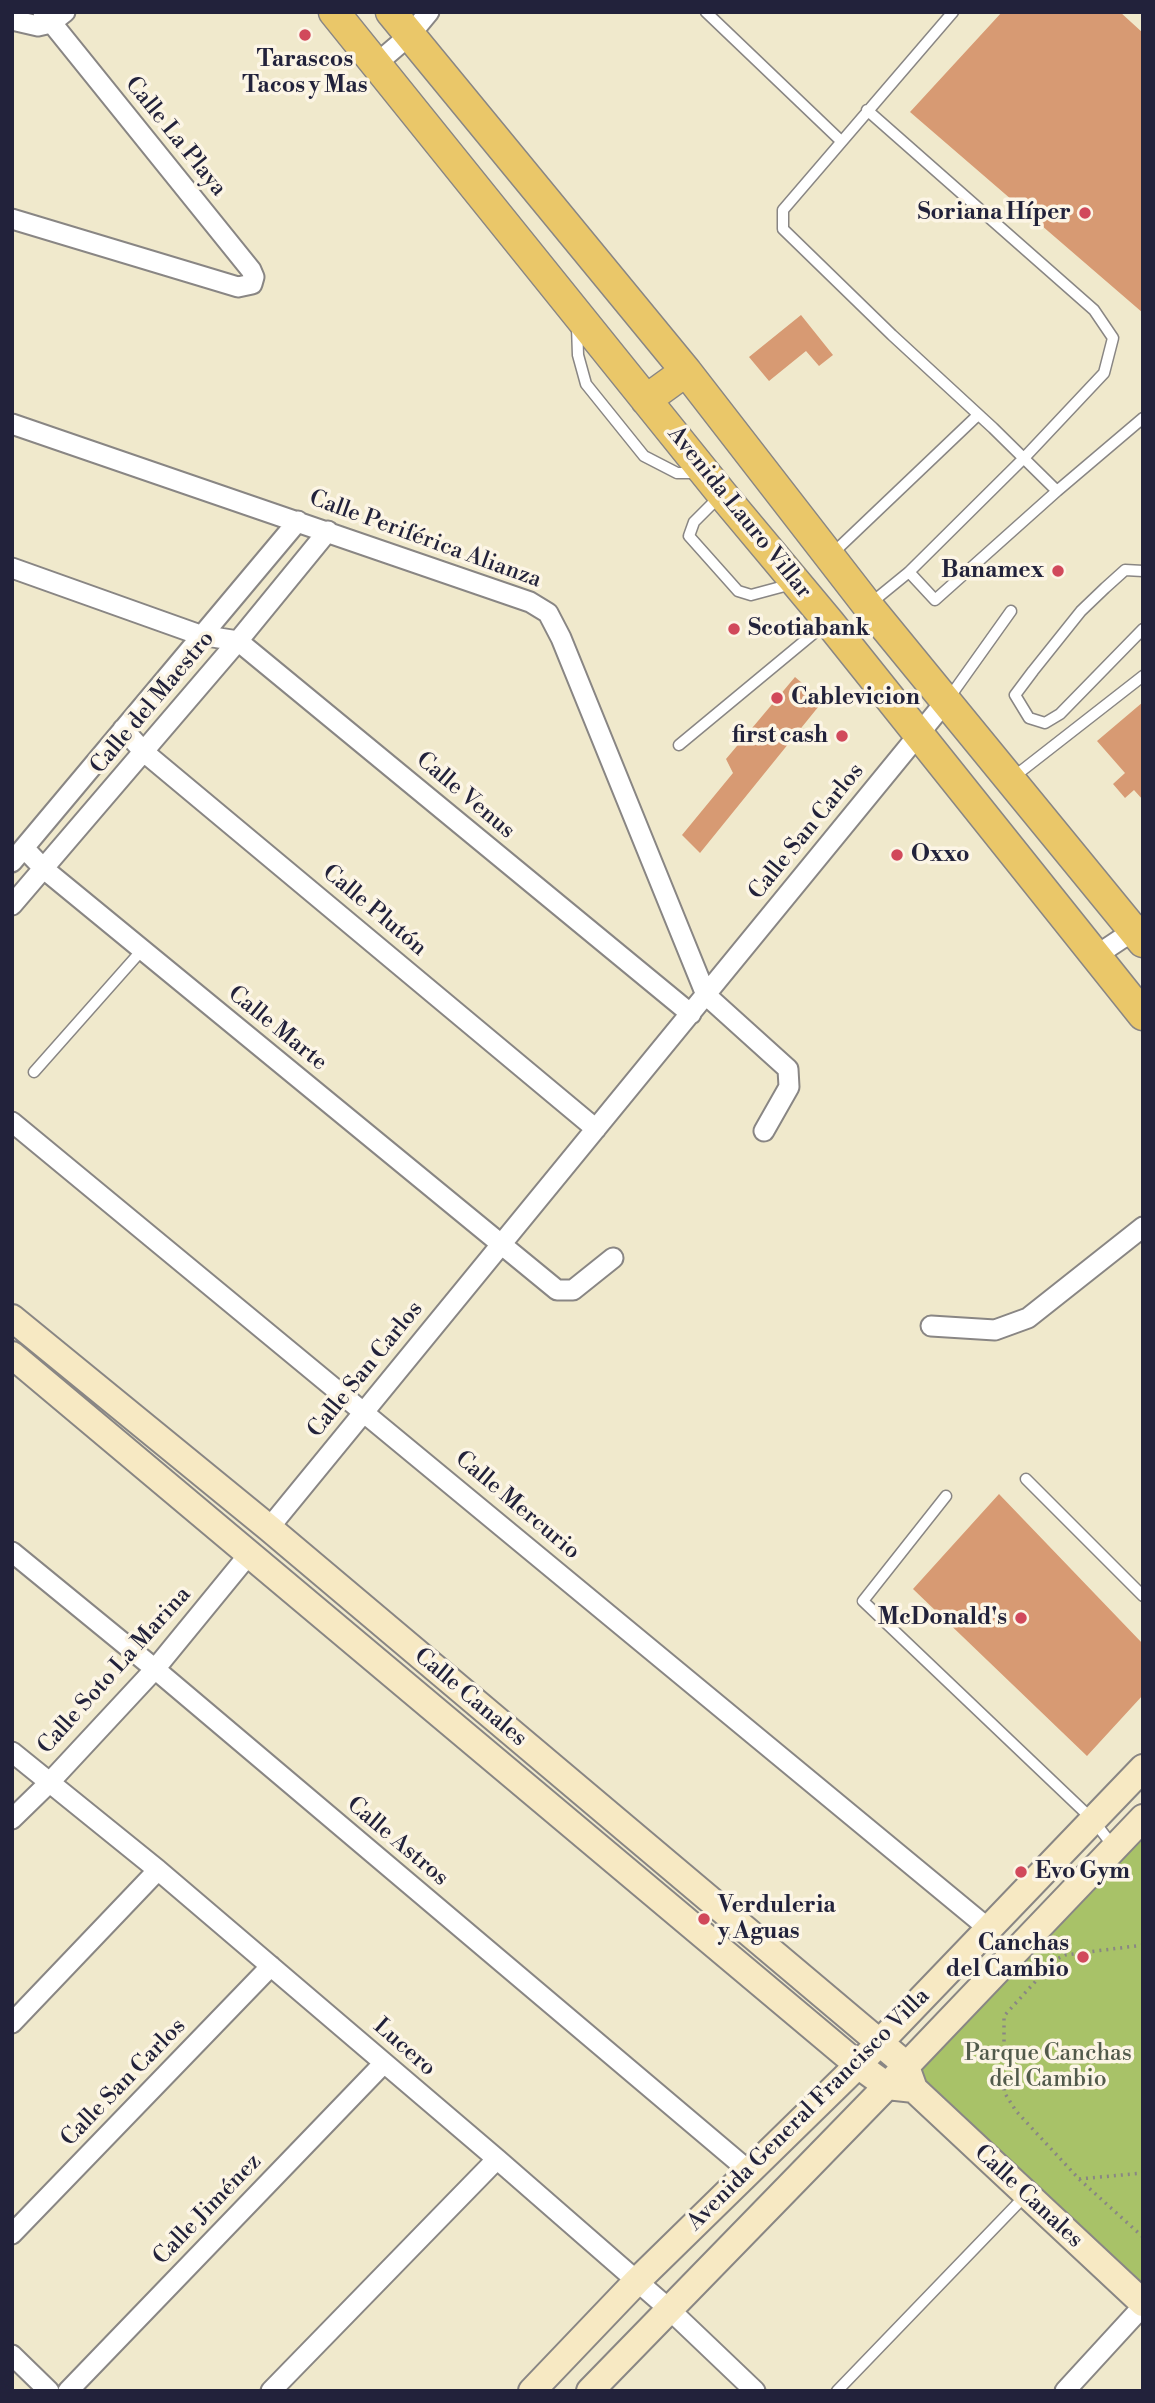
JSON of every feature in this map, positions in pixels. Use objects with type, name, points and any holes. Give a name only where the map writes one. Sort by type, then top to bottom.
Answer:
[{"type":"main road","name":"Avenida Lauro Villar","points":[[334,12],[1143,1015]]},
{"type":"main road","name":"Avenida Lauro Villar","points":[[391,12],[686,371],[867,606],[1140,933]]},
{"type":"main road","points":[[646,400],[686,371]]},
{"type":"main road","name":"Calle Canales","points":[[12,1318],[269,1528],[879,2042],[1026,2195],[1143,2305]]},
{"type":"main road","name":"Calle Canales","points":[[12,1356],[858,2065],[887,2086],[910,2076]]},
{"type":"main road","points":[[250,1553],[269,1528]]},
{"type":"main road","name":"Avenida General Francisco Villa","points":[[532,2391],[637,2281],[858,2065],[1143,1768]]},
{"type":"main road","name":"Avenida General Francisco Villa","points":[[910,2076],[1114,1846],[1143,1818]]},
{"type":"main road","name":"Avenida General Francisco Villa","points":[[590,2391],[887,2086]]},
{"type":"street","points":[[376,64],[410,35],[429,12]]},
{"type":"street","points":[[12,20],[38,26],[53,16]]},
{"type":"street","name":"Calle La Playa","points":[[12,219],[238,288],[252,284],[254,277],[53,16]]},
{"type":"street","name":"Calle Periférica Alianza","points":[[12,424],[530,602],[548,613],[561,638],[706,995]]},
{"type":"street","name":"Calle del Maestro","points":[[18,855],[298,521]]},
{"type":"street","name":"Calle del Maestro","points":[[12,905],[238,641],[328,531]]},
{"type":"street","points":[[12,568],[200,635],[238,641]]},
{"type":"street","name":"Calle Venus","points":[[238,641],[691,1014]]},
{"type":"street","name":"Calle San Carlos","points":[[269,1528],[946,701]]},
{"type":"street","name":"Calle Plutón","points":[[122,729],[144,752],[596,1129]]},
{"type":"street","name":"Calle Marte","points":[[18,855],[44,869],[502,1244]]},
{"type":"street","points":[[1097,956],[1140,933]]},
{"type":"street","points":[[706,995],[788,1069],[789,1087],[764,1131]]},
{"type":"street","name":"Calle Mercurio","points":[[12,1122],[989,1929]]},
{"type":"street","points":[[931,1326],[995,1330],[1028,1318],[1143,1227]]},
{"type":"street","points":[[502,1244],[557,1290],[573,1290],[613,1258]]},
{"type":"street","name":"Calle Astros","points":[[12,1552],[155,1669],[749,2171]]},
{"type":"street","name":"Calle Soto La Marina","points":[[12,1818],[49,1783],[155,1669],[250,1553]]},
{"type":"street","name":"Lucero","points":[[12,1752],[158,1870],[496,2159],[669,2309],[755,2391]]},
{"type":"street","points":[[12,2023],[158,1870]]},
{"type":"street","name":"Calle San Carlos","points":[[12,2234],[271,1966]]},
{"type":"street","name":"Calle Jiménez","points":[[68,2391],[384,2063]]},
{"type":"street","points":[[271,2391],[496,2159]]},
{"type":"street","points":[[1065,2391],[1143,2305]]},
{"type":"street","points":[[12,2356],[49,2391]]},
{"type":"lane","points":[[706,12],[841,141]]},
{"type":"lane","points":[[953,12],[783,210],[783,229],[1057,491]]},
{"type":"lane","points":[[867,110],[1094,310],[1112,338],[1104,373],[1024,458],[909,572],[867,606]]},
{"type":"lane","points":[[576,312],[578,355],[586,384],[644,456],[677,473],[714,484],[689,536],[738,592],[751,595],[797,583]]},
{"type":"lane","points":[[829,556],[978,415]]},
{"type":"lane","points":[[909,572],[935,600],[1143,418]]},
{"type":"lane","points":[[1143,571],[1125,570],[1105,588],[1081,611],[1033,671],[1015,695],[1029,718],[1045,723],[1060,714],[1143,629]]},
{"type":"lane","points":[[946,701],[1011,611]]},
{"type":"lane","points":[[679,745],[828,622]]},
{"type":"lane","points":[[1011,779],[1143,676]]},
{"type":"lane","points":[[34,1072],[142,950]]},
{"type":"lane","points":[[1027,1479],[1143,1596]]},
{"type":"lane","points":[[946,1496],[863,1601],[1093,1820],[1114,1846]]},
{"type":"lane","points":[[837,2391],[1026,2195]]},
{"type":"path","points":[[1143,1945],[1065,1955],[1055,1960],[1004,2016],[1004,2092],[1007,2100],[1079,2179],[1143,2237]]},
{"type":"path","points":[[1079,2179],[1143,2173]]},
{"type":"green space","name":"Canchas del Cambio","points":[[1143,1821],[1143,2289],[913,2071]]},
{"type":"building","name":"Soriana Híper","points":[[1002,12],[1120,12],[1143,33],[1143,313],[910,112]]},
{"type":"building","points":[[801,315],[833,355],[819,366],[806,351],[769,381],[749,357]]},
{"type":"building","points":[[795,677],[823,701],[700,853],[682,835],[733,773],[726,759]]},
{"type":"building","points":[[1143,702],[1143,800],[1134,790],[1125,798],[1113,784],[1125,773],[1097,741]]},
{"type":"building","points":[[999,1494],[1143,1644],[1143,1695],[1087,1756],[913,1589]]},
{"type":"place","name":"Tarascos Tacos y Mas","points":[[305,35]]},
{"type":"place","name":"Soriana Híper","points":[[1085,213]]},
{"type":"place","name":"Banamex","points":[[1058,571]]},
{"type":"place","name":"Scotiabank","points":[[734,629]]},
{"type":"place","name":"Cablevicion","points":[[777,698]]},
{"type":"place","name":"first cash","points":[[842,736]]},
{"type":"place","name":"Oxxo","points":[[897,855]]},
{"type":"place","name":"McDonald's","points":[[1021,1618]]},
{"type":"place","name":"Evo Gym","points":[[1021,1872]]},
{"type":"place","name":"Verduleria y Aguas","points":[[704,1919]]},
{"type":"place","name":"Canchas del Cambio","points":[[1083,1957]]},
{"type":"park label","name":"Parque Canchas del Cambio","points":[[1048,2067]]}]
